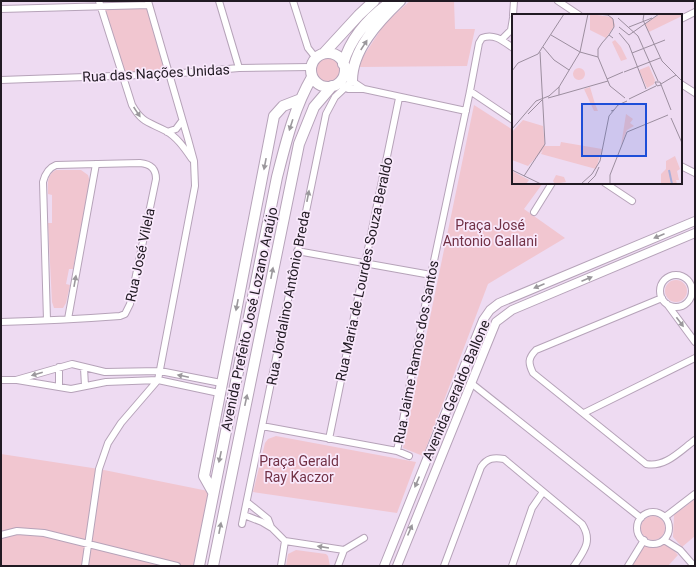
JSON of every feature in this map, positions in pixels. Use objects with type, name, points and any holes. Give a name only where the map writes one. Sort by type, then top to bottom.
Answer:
[{"type":"main road","name":"Avenida Prefeito José Lozano Araújo","points":[[199,566],[271,214],[277,177],[288,135],[300,99],[316,64],[365,4],[374,1]]},
{"type":"main road","points":[[344,66],[336,55],[316,64],[322,86],[338,86],[344,74],[346,53],[357,32],[392,1]]},
{"type":"main road","points":[[352,81],[354,67],[361,48],[380,22],[400,1]]},
{"type":"main road","name":"Avenida Prefeito José Lozano Araújo","points":[[213,566],[299,144],[314,107],[338,86]]},
{"type":"main road","points":[[213,492],[204,476],[274,116],[283,106],[300,99]]},
{"type":"street","points":[[219,1],[239,68]]},
{"type":"street","points":[[293,1],[308,48],[316,64]]},
{"type":"street","points":[[513,14],[514,1]]},
{"type":"street","points":[[558,1],[578,14]]},
{"type":"street","points":[[100,3],[132,105],[136,113],[143,121],[167,132],[179,142],[194,161]]},
{"type":"street","points":[[1,9],[100,3],[148,3],[170,74],[194,161],[194,193],[158,380],[121,423],[108,443],[99,469],[85,566]]},
{"type":"street","points":[[682,18],[695,12]]},
{"type":"street","points":[[501,40],[511,30],[512,23]]},
{"type":"street","name":"Rua Jaime Ramos dos Santos","points":[[396,452],[479,43],[482,38],[486,36],[501,40],[512,47]]},
{"type":"street","name":"Rua das Nações Unidas","points":[[1,80],[170,74],[239,68],[316,64]]},
{"type":"street","points":[[344,66],[352,81],[364,89],[466,112]]},
{"type":"street","name":"Rua Jordalino Antônio Breda","points":[[242,524],[326,114],[335,97],[338,86],[352,81]]},
{"type":"street","points":[[682,85],[695,93]]},
{"type":"street","points":[[338,86],[354,90],[364,89]]},
{"type":"street","points":[[470,91],[512,119]]},
{"type":"street","name":"Rua Maria de Lourdes Souza Beraldo","points":[[330,439],[399,98]]},
{"type":"street","points":[[167,132],[176,129],[182,121]]},
{"type":"street","name":"Rua José Vilela","points":[[1,322],[68,320],[120,316],[126,314],[156,179],[155,172],[152,167],[144,163],[96,164]]},
{"type":"street","points":[[47,320],[43,182],[45,175],[52,167],[56,165],[96,164],[68,320]]},
{"type":"street","points":[[682,166],[695,173]]},
{"type":"street","points":[[534,212],[551,184]]},
{"type":"street","points":[[606,184],[632,201]]},
{"type":"street","name":"Avenida Geraldo Ballone","points":[[384,566],[483,320],[490,310],[499,303],[695,220]]},
{"type":"street","name":"Avenida Geraldo Ballone","points":[[397,566],[490,332],[502,315],[695,233]]},
{"type":"street","points":[[297,251],[431,275]]},
{"type":"street","points":[[695,342],[664,300],[661,287],[667,278],[677,275],[683,276],[693,286],[691,296],[685,304],[675,306],[664,300],[536,350],[530,356],[529,365],[533,373],[646,464],[654,466],[662,464],[695,440]]},
{"type":"street","points":[[584,413],[695,358]]},
{"type":"street","points":[[16,380],[72,364],[105,372],[160,371],[220,388]]},
{"type":"street","points":[[59,367],[59,387]]},
{"type":"street","points":[[84,368],[84,386]]},
{"type":"street","points":[[1,380],[16,380],[72,389],[106,382],[158,380],[220,388]]},
{"type":"street","points":[[471,383],[641,518]]},
{"type":"street","points":[[262,426],[396,452],[409,456]]},
{"type":"street","points":[[444,566],[481,466],[484,461],[490,458],[504,459],[582,524],[587,531],[589,538],[587,546],[574,566]]},
{"type":"street","points":[[512,566],[532,508],[543,492]]},
{"type":"street","points":[[665,517],[695,494]]},
{"type":"street","points":[[247,502],[268,520],[272,528],[285,541],[344,550]]},
{"type":"street","points":[[650,512],[661,513],[665,517],[668,521],[669,531],[664,540],[655,544],[644,540],[637,530],[641,518],[650,512]]},
{"type":"street","points":[[244,515],[272,528]]},
{"type":"street","points":[[1,535],[25,530],[177,566]]},
{"type":"street","points":[[338,566],[344,550],[364,538]]},
{"type":"street","points":[[628,566],[644,540]]},
{"type":"street","points":[[664,540],[680,550],[694,566]]},
{"type":"street","points":[[281,566],[285,541]]},
{"type":"green space","points":[[410,1],[454,1],[455,29],[475,29],[467,66],[360,67],[359,63],[385,23]]},
{"type":"green space","points":[[147,7],[168,71],[125,73],[104,8]]},
{"type":"green space","points":[[328,57],[337,61],[341,70],[337,79],[328,83],[319,79],[315,70],[319,61]]},
{"type":"green space","name":"Praça José Antonio Gallani","points":[[474,105],[512,129],[512,184],[542,184],[524,209],[565,238],[488,284],[423,456],[403,448]]},
{"type":"green space","points":[[56,170],[81,170],[88,175],[90,182],[73,269],[69,269],[66,284],[70,285],[66,303],[63,308],[54,308],[52,302],[48,223],[52,223],[52,195],[48,194],[48,184],[49,177]]},
{"type":"green space","points":[[672,280],[680,280],[687,287],[687,295],[680,302],[672,302],[665,295],[665,287]]},
{"type":"green space","name":"Praça Gerald Ray Kaczor","points":[[276,436],[416,462],[397,513],[253,492],[265,443],[268,439]]},
{"type":"green space","points":[[1,454],[99,469],[213,492],[199,566],[1,566]]},
{"type":"green space","points":[[695,499],[695,536],[682,547],[673,537],[674,515]]},
{"type":"green space","points":[[653,516],[662,519],[665,528],[662,537],[653,540],[644,537],[641,528],[644,519]]},
{"type":"green space","points":[[644,540],[655,544],[664,540],[678,555],[668,566],[628,566]]},
{"type":"green space","points":[[296,550],[326,554],[328,556],[330,566],[286,566],[288,554]]}]
